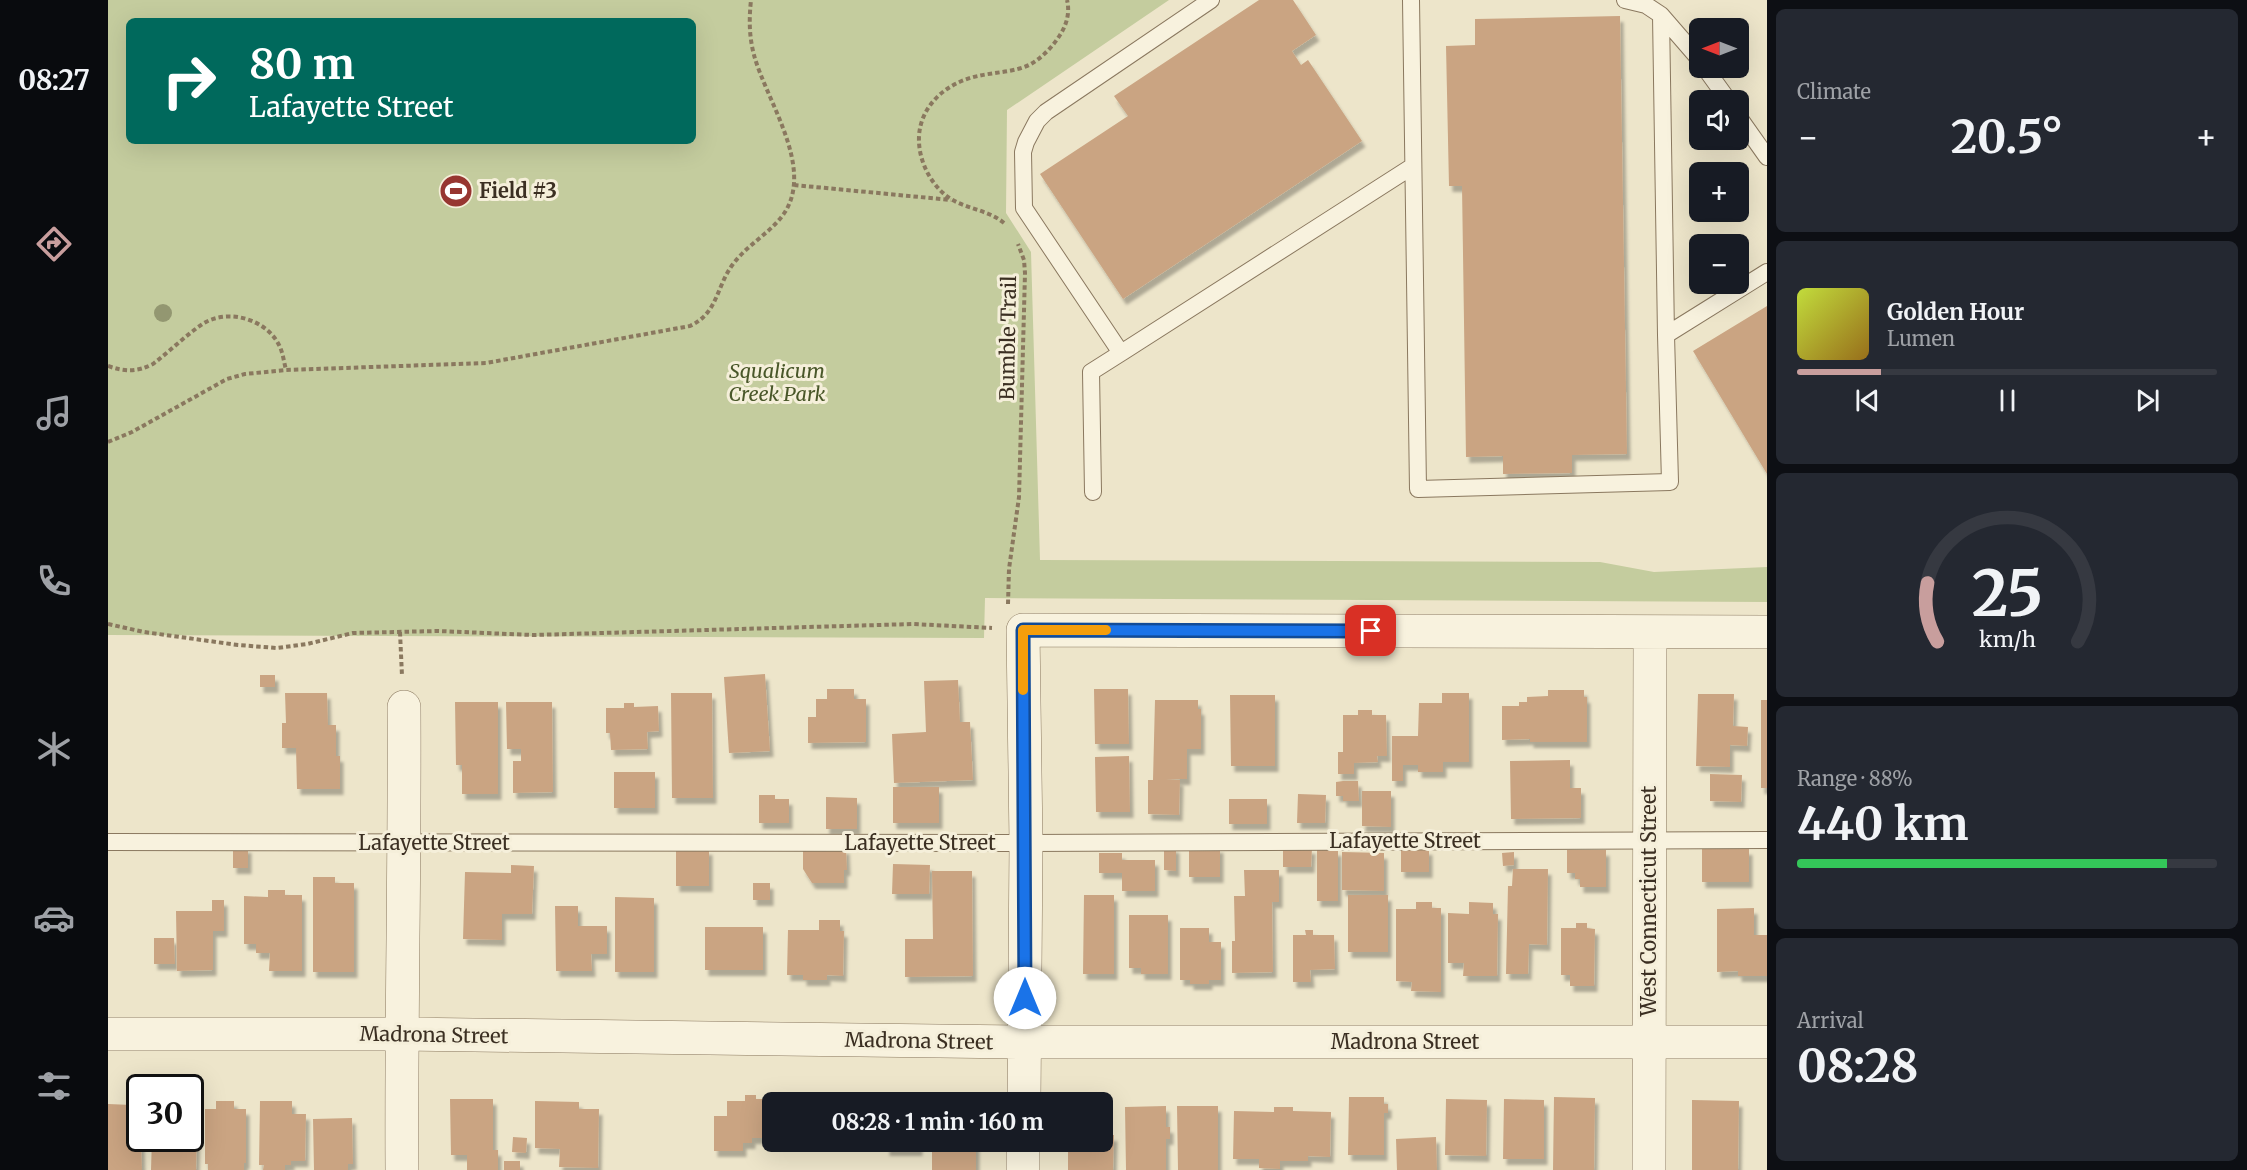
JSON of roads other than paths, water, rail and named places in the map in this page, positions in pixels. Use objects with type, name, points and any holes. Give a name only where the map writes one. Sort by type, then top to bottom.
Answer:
[{"type":"street","points":[[1024,1092],[1026,843],[1023,630],[1767,632]]},
{"type":"street","name":"West Connecticut Street","points":[[1649,1170],[1650,632]]},
{"type":"street","points":[[402,1170],[404,707]]},
{"type":"street","name":"Madrona Street","points":[[108,1034],[401,1034],[1025,1042],[1767,1042]]},
{"type":"street","points":[[1023,1152],[1023,1170]]},
{"type":"lane","points":[[1121,353],[1024,208],[1023,152],[1037,121],[1046,112],[1212,0]]},
{"type":"lane","points":[[1411,0],[1418,489],[1670,482],[1661,15]]},
{"type":"lane","points":[[1625,0],[1646,4],[1661,15],[1689,47]]},
{"type":"lane","points":[[1749,132],[1767,157]]},
{"type":"lane","points":[[1093,492],[1091,372],[1413,166]]},
{"type":"lane","points":[[1666,334],[1767,272]]},
{"type":"lane","name":"Lafayette Street","points":[[108,842],[1026,843],[1767,840]]},
{"type":"place","name":"Field #3","points":[[456,191]]},
{"type":"park label","name":"Squalicum Creek Park","points":[[777,382]]}]
